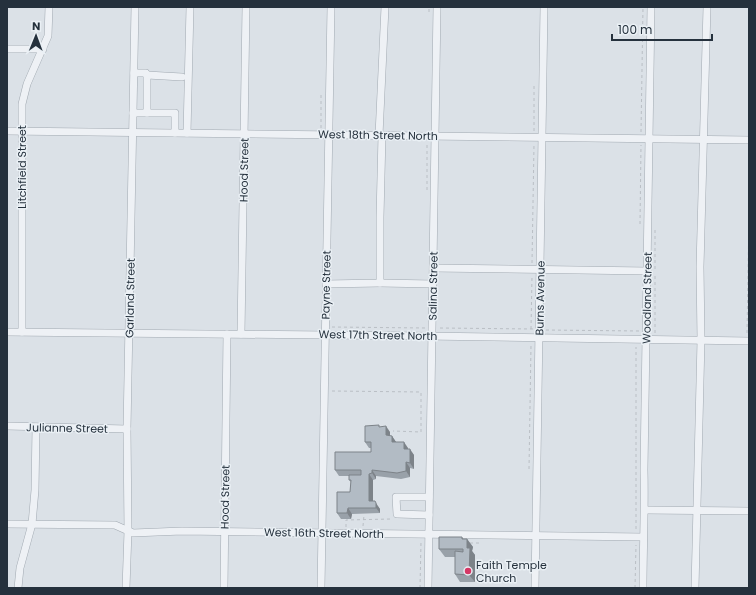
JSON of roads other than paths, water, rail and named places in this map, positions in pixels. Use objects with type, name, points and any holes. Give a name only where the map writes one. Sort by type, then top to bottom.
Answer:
[{"type":"street","name":"Litchfield Street","points":[[22,332],[22,104],[24,94],[48,36],[49,7]]},
{"type":"street","name":"Garland Street","points":[[126,588],[128,531],[126,429],[134,113],[135,7]]},
{"type":"street","points":[[187,133],[190,7]]},
{"type":"street","name":"Hood Street","points":[[241,334],[246,7]]},
{"type":"street","name":"Payne Street","points":[[321,588],[331,7]]},
{"type":"street","points":[[380,283],[381,135],[385,7]]},
{"type":"street","name":"Salina Street","points":[[428,588],[437,7]]},
{"type":"street","name":"Burns Avenue","points":[[535,588],[544,7]]},
{"type":"street","name":"Woodland Street","points":[[643,588],[640,537],[645,510],[644,470],[652,7]]},
{"type":"street","points":[[695,588],[701,340],[700,267],[707,7]]},
{"type":"street","points":[[7,49],[43,49]]},
{"type":"street","points":[[134,73],[182,77]]},
{"type":"street","points":[[147,75],[147,113]]},
{"type":"street","points":[[134,113],[175,113],[175,133]]},
{"type":"street","name":"West 18th Street North","points":[[7,131],[749,140]]},
{"type":"street","points":[[433,268],[648,271]]},
{"type":"street","points":[[326,284],[433,284]]},
{"type":"street","name":"West 17th Street North","points":[[7,332],[531,337],[637,340],[701,340],[748,337]]},
{"type":"street","name":"Hood Street","points":[[224,588],[227,334]]},
{"type":"street","name":"Julianne Street","points":[[7,426],[126,429]]},
{"type":"street","points":[[18,588],[20,568],[32,524],[35,490],[36,427]]},
{"type":"street","points":[[429,497],[396,497],[396,514],[430,515]]},
{"type":"street","points":[[645,510],[749,511]]},
{"type":"street","name":"West 16th Street North","points":[[7,524],[115,525],[133,533],[182,531],[640,537]]},
{"type":"place","name":"Faith Temple Church","points":[[468,571]]}]
